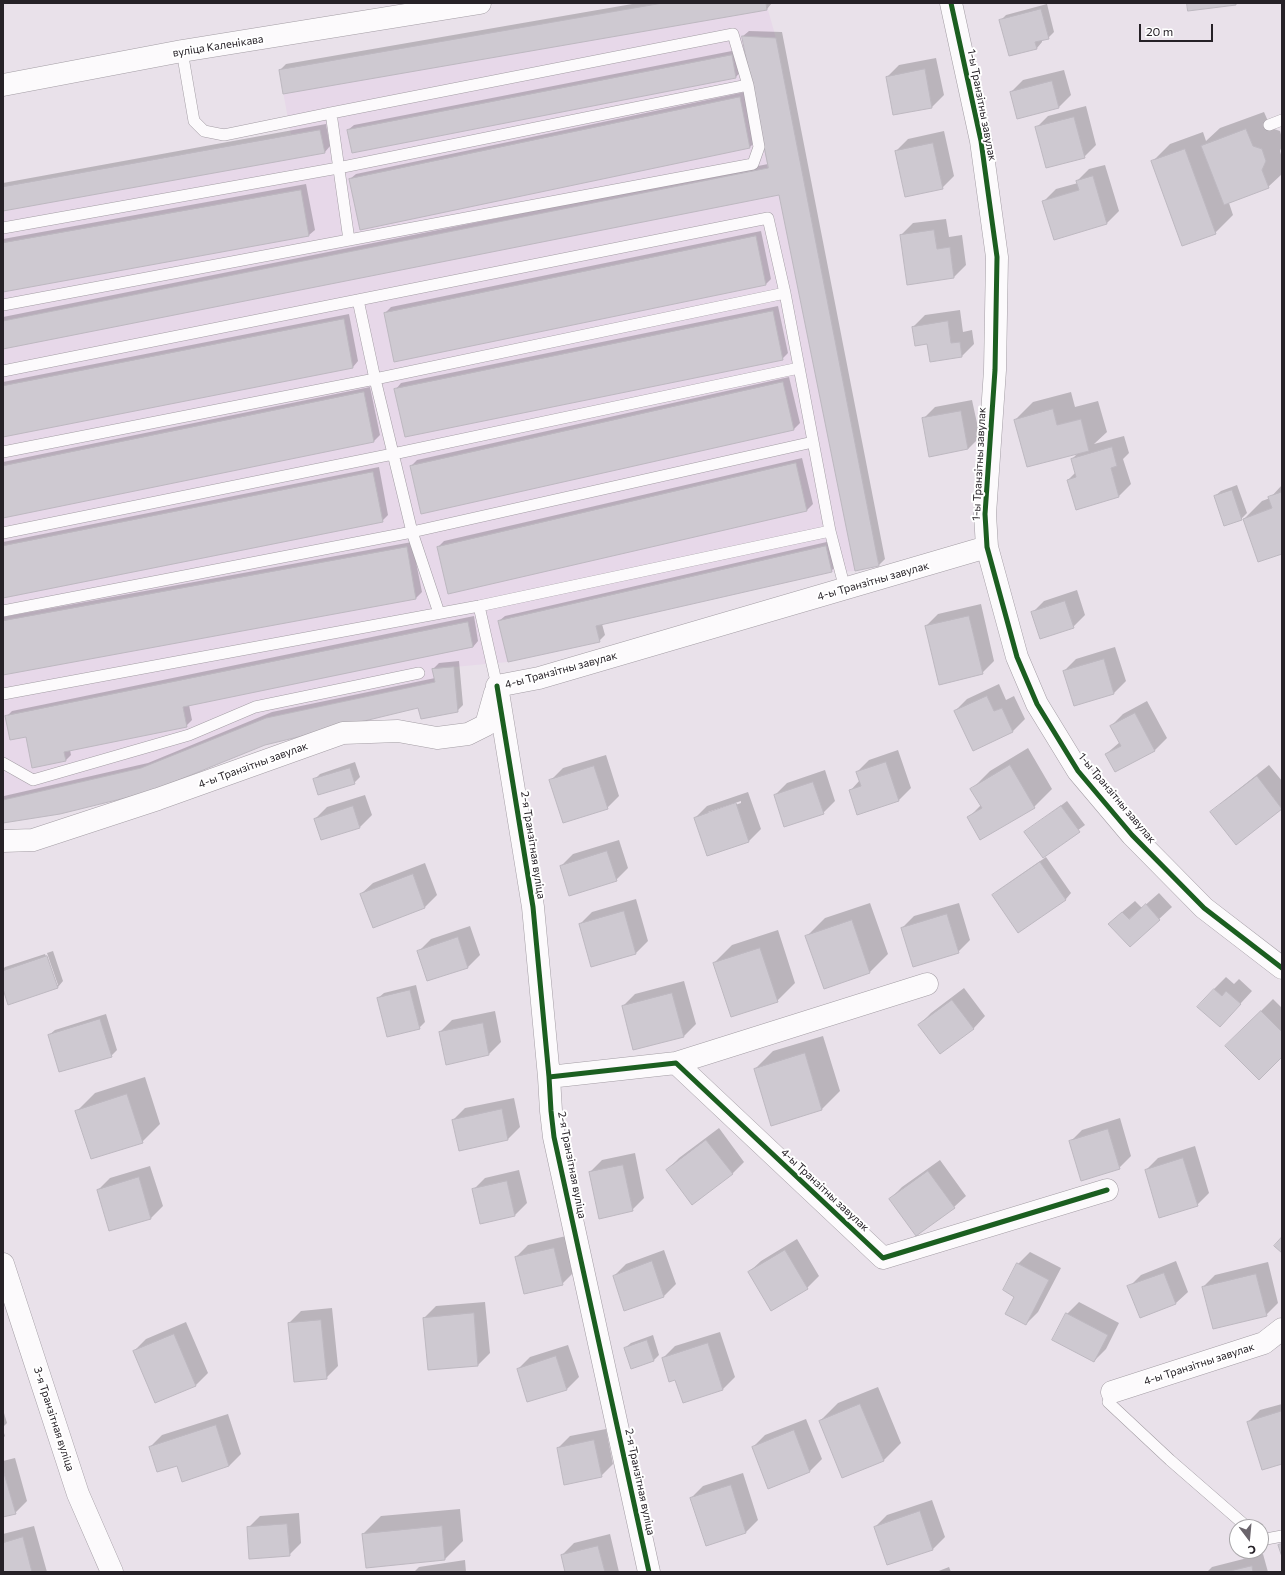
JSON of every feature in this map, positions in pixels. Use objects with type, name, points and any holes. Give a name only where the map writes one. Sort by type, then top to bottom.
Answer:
[{"type":"street","name":"вуліца Каленікава","points":[[3,85],[182,51],[383,20],[433,7],[480,3]]},
{"type":"street","name":"1-ы Транзітны завулак","points":[[951,3],[981,141],[997,257],[995,370],[985,514],[986,547],[1017,657],[1037,704],[1078,771],[1132,835],[1204,908],[1282,968]]},
{"type":"street","name":"4-ы Транзітны завулак","points":[[3,841],[33,840],[158,799],[343,733],[398,731],[437,738],[468,734],[486,725],[497,686],[539,678],[986,547]]},
{"type":"street","name":"2-я Транзітная вуліца","points":[[497,686],[533,907],[549,1077],[550,1111],[554,1137],[649,1572]]},
{"type":"street","points":[[549,1077],[676,1063],[927,984]]},
{"type":"street","name":"4-ы Транзітны завулак","points":[[676,1063],[884,1258],[1107,1190]]},
{"type":"street","name":"3-я Транзітная вуліца","points":[[3,1264],[78,1494],[112,1572]]},
{"type":"street","name":"4-ы Транзітны завулак","points":[[1112,1392],[1264,1343],[1282,1329]]},
{"type":"lane","points":[[3,305],[753,164],[760,147],[748,85],[733,34],[331,113],[224,136],[204,131],[194,121],[182,51]]},
{"type":"lane","points":[[3,228],[338,168],[748,85]]},
{"type":"lane","points":[[331,113],[349,240]]},
{"type":"lane","points":[[1269,125],[1282,120]]},
{"type":"lane","points":[[3,371],[768,218],[785,293],[830,531],[845,589]]},
{"type":"lane","points":[[3,452],[376,379],[785,293]]},
{"type":"lane","points":[[358,300],[412,532],[440,613]]},
{"type":"lane","points":[[3,533],[393,454],[799,368]]},
{"type":"lane","points":[[3,611],[412,532],[813,442]]},
{"type":"lane","points":[[3,694],[479,606],[830,531]]},
{"type":"lane","points":[[479,606],[497,686]]},
{"type":"lane","points":[[3,763],[33,780],[189,735],[255,706],[418,672]]},
{"type":"lane","points":[[1112,1392],[1108,1402],[1170,1460],[1237,1519]]},
{"type":"lane","points":[[1269,1538],[1282,1536]]},
{"type":"shaded area","points":[[663,3],[766,3],[776,38],[879,566],[855,571],[832,572],[596,626],[600,642],[508,662],[454,667],[458,712],[421,719],[417,708],[265,745],[149,792],[3,823],[3,187],[291,135],[279,70]]},
{"type":"building","points":[[663,3],[766,3],[767,10],[283,94],[279,70]]},
{"type":"building","points":[[1187,3],[1236,3],[1236,5],[1188,11]]},
{"type":"building","points":[[1041,9],[1049,39],[1035,42],[1037,49],[1009,56],[999,20]]},
{"type":"building","points":[[742,36],[776,38],[879,566],[855,571],[779,195],[3,349],[3,321],[768,168]]},
{"type":"building","points":[[732,55],[736,78],[352,153],[347,130]]},
{"type":"building","points":[[925,69],[932,108],[893,115],[886,77]]},
{"type":"building","points":[[1052,81],[1059,108],[1017,119],[1010,92]]},
{"type":"building","points":[[740,97],[750,148],[360,230],[349,179]]},
{"type":"building","points":[[1074,117],[1085,158],[1046,168],[1035,127]]},
{"type":"building","points":[[1246,129],[1253,146],[1262,149],[1266,161],[1262,170],[1269,188],[1224,205],[1201,146]]},
{"type":"building","points":[[320,130],[325,153],[3,211],[3,187]]},
{"type":"building","points":[[933,143],[943,189],[905,197],[895,151]]},
{"type":"building","points":[[1185,149],[1216,234],[1182,246],[1151,161]]},
{"type":"building","points":[[1093,176],[1107,224],[1054,240],[1042,201],[1079,190],[1076,181]]},
{"type":"building","points":[[301,190],[309,236],[3,292],[3,243]]},
{"type":"building","points":[[934,230],[937,249],[950,247],[954,278],[907,285],[900,235]]},
{"type":"building","points":[[756,236],[766,285],[394,362],[384,313]]},
{"type":"building","points":[[773,311],[783,360],[405,437],[394,389]]},
{"type":"building","points":[[344,319],[353,368],[3,437],[3,386]]},
{"type":"building","points":[[948,321],[951,343],[960,342],[962,357],[930,362],[927,344],[915,346],[912,327]]},
{"type":"building","points":[[783,382],[794,430],[421,514],[410,466]]},
{"type":"building","points":[[364,392],[374,442],[3,518],[3,466]]},
{"type":"building","points":[[1053,409],[1057,425],[1081,419],[1089,451],[1027,467],[1014,420]]},
{"type":"building","points":[[961,411],[968,449],[929,457],[922,418]]},
{"type":"building","points":[[1112,447],[1117,466],[1111,468],[1119,497],[1076,510],[1067,480],[1076,477],[1071,459]]},
{"type":"building","points":[[796,463],[807,511],[448,594],[437,547]]},
{"type":"building","points":[[373,472],[383,522],[3,598],[3,546]]},
{"type":"building","points":[[1232,490],[1242,520],[1224,526],[1214,496]]},
{"type":"building","points":[[1282,492],[1282,554],[1258,562],[1243,519],[1272,508],[1268,497]]},
{"type":"building","points":[[826,546],[832,572],[596,626],[600,642],[508,662],[498,621]]},
{"type":"building","points":[[407,547],[416,599],[3,675],[3,621]]},
{"type":"building","points":[[1065,601],[1074,628],[1040,639],[1031,612]]},
{"type":"building","points":[[969,616],[983,674],[939,685],[925,626]]},
{"type":"building","points":[[468,622],[473,647],[183,707],[187,727],[64,752],[66,761],[32,768],[26,737],[10,740],[5,716]]},
{"type":"building","points":[[1104,659],[1114,694],[1074,706],[1063,671]]},
{"type":"building","points":[[454,667],[458,712],[421,719],[418,708],[265,745],[149,792],[60,814],[3,823],[3,800],[141,768],[266,718],[435,682],[432,669]]},
{"type":"building","points":[[987,696],[994,711],[1002,708],[1013,732],[973,751],[954,711]]},
{"type":"building","points":[[1135,713],[1155,751],[1115,772],[1105,754],[1121,746],[1110,726]]},
{"type":"building","points":[[886,762],[899,801],[857,815],[849,790],[861,786],[856,772]]},
{"type":"building","points":[[1010,765],[1035,808],[980,840],[967,817],[982,808],[970,789]]},
{"type":"building","points":[[594,766],[608,809],[563,823],[549,780]]},
{"type":"building","points":[[350,768],[355,784],[318,795],[313,779]]},
{"type":"building","points":[[1257,776],[1282,809],[1236,845],[1210,812]]},
{"type":"building","points":[[813,782],[824,814],[784,827],[774,795]]},
{"type":"building","points":[[736,803],[749,842],[707,856],[694,818]]},
{"type":"building","points":[[353,806],[360,828],[321,840],[314,819]]},
{"type":"building","points":[[1061,806],[1080,832],[1043,858],[1024,832]]},
{"type":"building","points":[[607,851],[617,881],[569,896],[560,866]]},
{"type":"building","points":[[1040,862],[1066,900],[1018,933],[992,895]]},
{"type":"building","points":[[413,874],[425,908],[373,928],[360,894]]},
{"type":"building","points":[[1146,904],[1160,920],[1130,947],[1108,924],[1122,912],[1129,919]]},
{"type":"building","points":[[624,911],[636,954],[591,967],[579,924]]},
{"type":"building","points":[[947,914],[959,953],[913,967],[901,928]]},
{"type":"building","points":[[852,920],[870,973],[824,989],[805,936]]},
{"type":"building","points":[[458,937],[468,968],[427,981],[417,951]]},
{"type":"building","points":[[760,948],[778,1002],[731,1017],[713,963]]},
{"type":"building","points":[[47,956],[58,988],[8,1005],[3,989],[3,971]]},
{"type":"building","points":[[1214,989],[1222,996],[1226,991],[1241,1004],[1220,1027],[1197,1007]]},
{"type":"building","points":[[410,990],[420,1029],[387,1037],[377,998]]},
{"type":"building","points":[[672,993],[684,1037],[633,1050],[622,1006]]},
{"type":"building","points":[[952,1000],[974,1029],[940,1054],[918,1025]]},
{"type":"building","points":[[1261,1011],[1282,1032],[1282,1057],[1259,1080],[1225,1046]]},
{"type":"building","points":[[100,1019],[112,1057],[59,1072],[48,1035]]},
{"type":"building","points":[[483,1023],[489,1055],[446,1065],[439,1032]]},
{"type":"building","points":[[805,1053],[822,1110],[771,1126],[754,1069]]},
{"type":"building","points":[[127,1094],[143,1143],[91,1159],[75,1111]]},
{"type":"building","points":[[502,1109],[508,1140],[459,1151],[452,1120]]},
{"type":"building","points":[[1108,1129],[1120,1169],[1081,1181],[1069,1141]]},
{"type":"building","points":[[706,1140],[733,1174],[692,1205],[666,1170]]},
{"type":"building","points":[[1183,1158],[1198,1206],[1159,1218],[1145,1170]]},
{"type":"building","points":[[623,1165],[633,1211],[599,1219],[589,1172]]},
{"type":"building","points":[[928,1171],[955,1208],[916,1236],[889,1199]]},
{"type":"building","points":[[139,1177],[151,1219],[109,1231],[97,1190]]},
{"type":"building","points":[[507,1181],[515,1216],[480,1224],[472,1189]]},
{"type":"building","points":[[1282,1237],[1282,1253],[1274,1246]]},
{"type":"building","points":[[554,1248],[563,1285],[524,1294],[515,1257]]},
{"type":"building","points":[[785,1250],[808,1289],[771,1311],[748,1272]]},
{"type":"building","points":[[652,1261],[664,1297],[624,1311],[613,1276]]},
{"type":"building","points":[[1017,1263],[1049,1280],[1026,1325],[1005,1314],[1014,1297],[1003,1290]]},
{"type":"building","points":[[1164,1273],[1176,1304],[1140,1318],[1127,1286]]},
{"type":"building","points":[[1256,1274],[1267,1316],[1213,1329],[1202,1287]]},
{"type":"building","points":[[474,1313],[478,1366],[428,1370],[423,1318]]},
{"type":"building","points":[[1066,1313],[1108,1335],[1094,1362],[1052,1340]]},
{"type":"building","points":[[321,1320],[327,1379],[294,1382],[288,1323]]},
{"type":"building","points":[[174,1334],[196,1386],[155,1403],[133,1351]]},
{"type":"building","points":[[647,1340],[654,1361],[631,1369],[624,1348]]},
{"type":"building","points":[[708,1343],[723,1390],[683,1403],[675,1380],[669,1382],[662,1358]]},
{"type":"building","points":[[556,1356],[567,1390],[527,1402],[517,1369]]},
{"type":"building","points":[[860,1404],[884,1461],[842,1478],[819,1421]]},
{"type":"building","points":[[1282,1411],[1282,1464],[1262,1470],[1247,1422]]},
{"type":"building","points":[[216,1425],[229,1466],[182,1482],[177,1466],[157,1472],[149,1447]]},
{"type":"building","points":[[794,1430],[810,1472],[768,1489],[752,1447]]},
{"type":"building","points":[[594,1440],[602,1477],[564,1485],[557,1448]]},
{"type":"building","points":[[3,1470],[16,1514],[3,1517]]},
{"type":"building","points":[[731,1485],[746,1533],[706,1546],[690,1498]]},
{"type":"building","points":[[920,1511],[933,1550],[887,1565],[874,1527]]},
{"type":"building","points":[[287,1524],[290,1556],[249,1559],[247,1527]]},
{"type":"building","points":[[442,1526],[445,1560],[366,1568],[362,1534]]},
{"type":"building","points":[[23,1537],[32,1572],[3,1572],[3,1543]]},
{"type":"building","points":[[1282,1544],[1282,1557],[1278,1545]]},
{"type":"building","points":[[598,1546],[605,1572],[565,1572],[561,1555]]},
{"type":"building","points":[[1252,1566],[1253,1572],[1226,1572]]},
{"type":"cycle path","points":[[951,3],[981,141],[997,257],[995,370],[985,514],[987,547],[1017,657],[1037,704],[1078,771],[1132,835],[1204,908],[1282,968]]},
{"type":"cycle path","points":[[497,686],[533,907],[554,1137],[649,1572]]},
{"type":"cycle path","points":[[549,1077],[676,1063],[883,1258],[1107,1190]]}]
